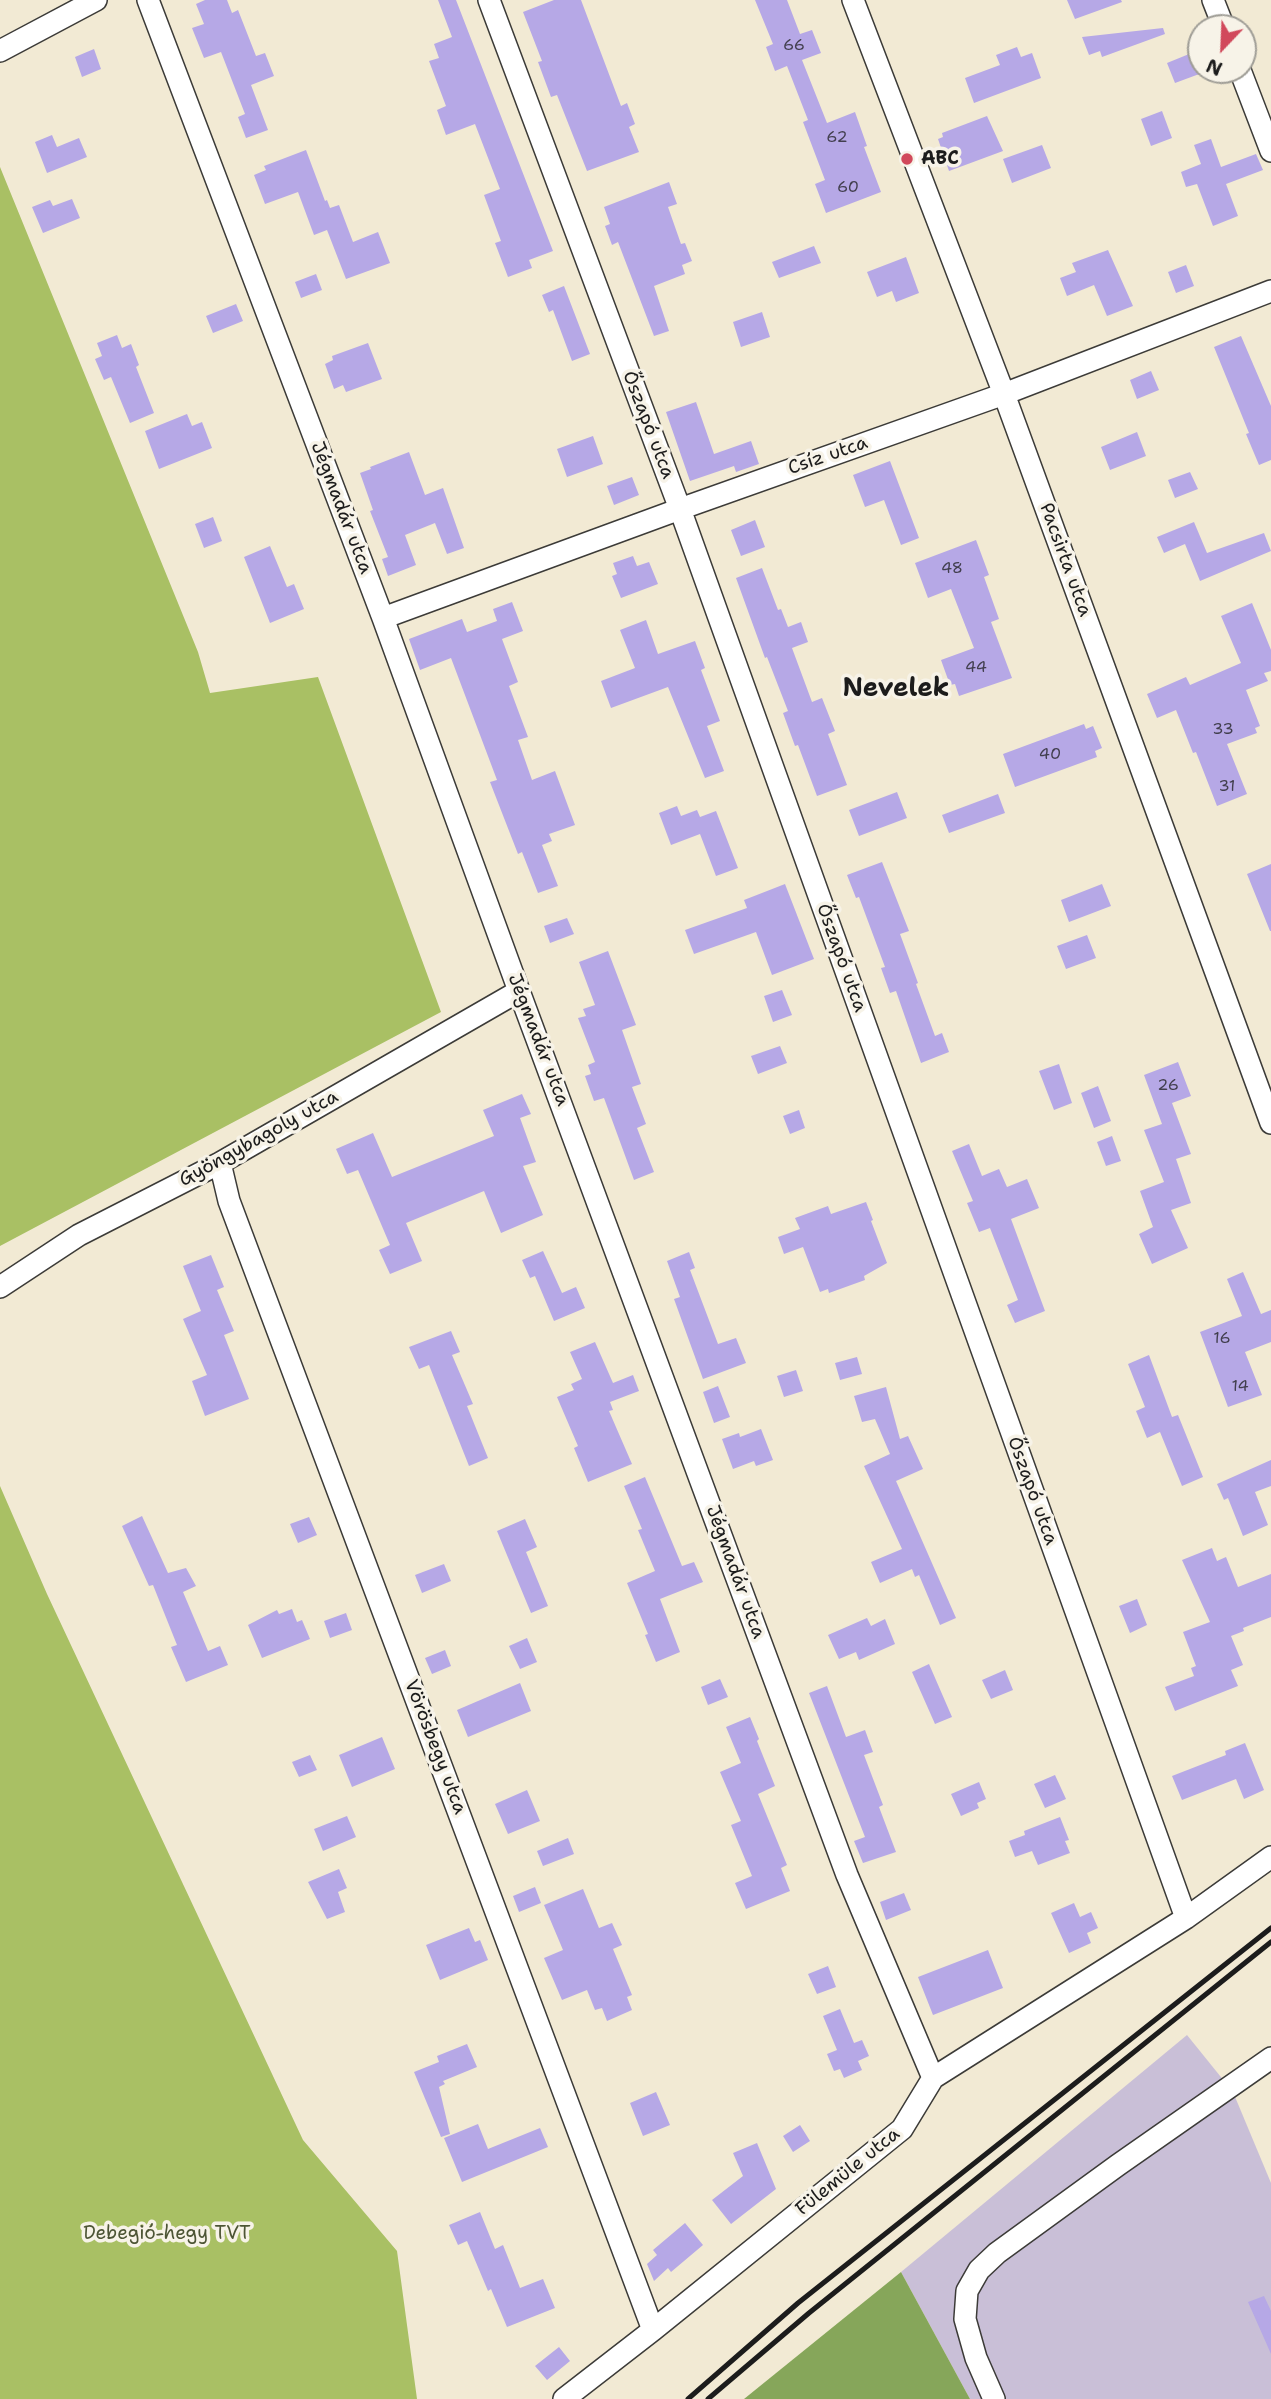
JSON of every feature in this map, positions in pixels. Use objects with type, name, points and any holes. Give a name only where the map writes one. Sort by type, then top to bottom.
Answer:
[{"type":"street","points":[[0,51],[96,0]]},
{"type":"street","name":"Jégmadár utca","points":[[148,0],[383,618],[847,1875],[933,2078]]},
{"type":"street","name":"Őszapó utca","points":[[489,0],[680,509],[1186,1918]]},
{"type":"street","name":"Pacsirta utca","points":[[853,0],[1004,394],[1271,1123]]},
{"type":"street","points":[[1245,84],[1271,151]]},
{"type":"street","name":"Csíz utca","points":[[383,618],[1004,394],[1271,291]]},
{"type":"street","name":"Gyöngybagoly utca","points":[[0,1287],[79,1234],[220,1163],[519,991]]},
{"type":"street","name":"Vörösbegy utca","points":[[220,1163],[229,1202],[653,2330]]},
{"type":"street","name":"Fülemüle utca","points":[[564,2399],[902,2129],[933,2078],[1186,1918],[1271,1857]]},
{"type":"street","points":[[994,2399],[976,2357],[965,2319],[967,2291],[979,2270],[997,2253],[1118,2165],[1271,2058]]},
{"type":"shaded area","points":[[1187,2035],[1233,2092],[1271,2183],[1271,2399],[970,2399],[901,2272]]},
{"type":"green space","points":[[0,167],[198,652],[210,693],[318,677],[441,1012],[0,1246]]},
{"type":"green space","name":"Debegió-hegy TVT","points":[[0,1486],[47,1594],[303,2140],[397,2251],[417,2399],[0,2399]]},
{"type":"green space","points":[[901,2272],[970,2399],[744,2399]]},
{"type":"building","points":[[205,0],[227,0],[232,13],[238,10],[256,56],[265,53],[274,76],[251,85],[268,130],[246,138],[238,117],[245,114],[221,52],[204,58],[192,28],[204,24],[196,4]]},
{"type":"building","points":[[438,0],[456,0],[553,251],[529,260],[532,268],[508,277],[495,243],[501,241],[484,195],[500,189],[475,124],[446,135],[437,110],[446,106],[429,61],[439,58],[434,44],[452,37]]},
{"type":"building","points":[[554,0],[581,0],[621,106],[627,103],[635,124],[629,127],[639,152],[587,171],[557,95],[551,97],[538,62],[542,61],[523,12]]},
{"type":"building","points":[[755,0],[787,0],[800,34],[812,30],[821,53],[802,60],[827,123],[855,112],[867,146],[864,147],[881,192],[826,213],[815,184],[825,180],[803,122],[808,120],[787,66],[775,71],[766,47],[773,44]]},
{"type":"building","points":[[1067,0],[1121,0],[1122,2],[1075,19]]},
{"type":"building","points":[[1163,28],[1165,34],[1102,57],[1100,51],[1089,55],[1082,37]]},
{"type":"building","points":[[1017,47],[1021,57],[1032,53],[1041,78],[974,103],[965,78],[1000,65],[996,55]]},
{"type":"building","points":[[94,49],[101,69],[82,77],[75,57]]},
{"type":"building","points":[[1187,55],[1187,79],[1175,83],[1167,63]]},
{"type":"building","points":[[1162,111],[1172,138],[1151,146],[1141,119]]},
{"type":"building","points":[[987,116],[1003,151],[949,171],[938,139],[943,137],[942,133]]},
{"type":"building","points":[[52,135],[57,147],[79,138],[87,157],[47,173],[35,142]]},
{"type":"building","points":[[1211,139],[1221,167],[1256,154],[1263,170],[1226,184],[1238,216],[1213,226],[1197,184],[1186,187],[1181,172],[1201,164],[1194,145]]},
{"type":"building","points":[[1042,145],[1051,168],[1012,183],[1003,159]]},
{"type":"building","points":[[306,150],[325,201],[327,200],[330,208],[339,205],[353,242],[378,232],[390,263],[346,279],[327,230],[314,235],[298,192],[265,204],[254,175],[266,170],[264,166]]},
{"type":"building","points":[[669,182],[677,204],[668,207],[681,244],[685,243],[692,261],[682,265],[685,274],[654,286],[669,331],[654,336],[618,242],[612,245],[605,226],[610,224],[604,207]]},
{"type":"building","points":[[72,199],[80,218],[43,233],[32,207],[50,200],[53,206]]},
{"type":"building","points":[[814,246],[821,263],[779,278],[772,262]]},
{"type":"building","points":[[1108,250],[1133,306],[1107,316],[1094,285],[1067,296],[1060,278],[1076,272],[1072,263]]},
{"type":"building","points":[[906,257],[919,293],[896,302],[892,291],[877,297],[867,272]]},
{"type":"building","points":[[1186,265],[1194,286],[1176,293],[1168,272]]},
{"type":"building","points":[[316,274],[322,290],[301,298],[295,282]]},
{"type":"building","points":[[564,286],[590,354],[572,361],[553,310],[549,312],[542,295]]},
{"type":"building","points":[[236,304],[243,321],[213,333],[206,316]]},
{"type":"building","points":[[762,312],[770,337],[741,347],[733,322]]},
{"type":"building","points":[[117,335],[122,348],[131,344],[139,365],[136,367],[154,413],[130,423],[111,377],[104,380],[95,359],[102,356],[97,343]]},
{"type":"building","points":[[1241,336],[1271,406],[1271,460],[1259,465],[1214,347]]},
{"type":"building","points":[[368,343],[382,379],[346,392],[343,385],[334,389],[325,364],[333,360],[332,356]]},
{"type":"building","points":[[1151,371],[1159,390],[1137,399],[1130,380]]},
{"type":"building","points":[[696,402],[714,454],[751,441],[759,464],[736,472],[734,466],[690,481],[666,412]]},
{"type":"building","points":[[187,414],[192,426],[202,422],[212,448],[159,469],[145,431]]},
{"type":"building","points":[[1137,432],[1146,456],[1110,470],[1101,447]]},
{"type":"building","points":[[593,436],[603,464],[567,477],[557,449]]},
{"type":"building","points":[[409,452],[425,495],[443,488],[464,548],[447,554],[435,523],[405,535],[416,565],[388,576],[382,559],[388,557],[370,511],[373,510],[360,473]]},
{"type":"building","points":[[890,461],[919,538],[901,545],[884,500],[865,507],[853,475]]},
{"type":"building","points":[[1190,472],[1198,489],[1175,498],[1168,480]]},
{"type":"building","points":[[632,477],[639,495],[614,505],[607,486]]},
{"type":"building","points":[[213,517],[222,541],[204,548],[195,524]]},
{"type":"building","points":[[755,520],[765,547],[741,556],[731,530]]},
{"type":"building","points":[[1194,522],[1207,553],[1264,533],[1271,551],[1200,581],[1185,544],[1164,553],[1157,537]]},
{"type":"building","points":[[976,540],[989,575],[984,577],[999,619],[991,622],[1012,678],[959,696],[955,684],[950,685],[941,660],[974,648],[951,589],[928,598],[915,563]]},
{"type":"building","points":[[270,546],[287,587],[294,584],[304,609],[270,623],[244,557]]},
{"type":"building","points":[[633,556],[637,566],[649,562],[658,584],[621,598],[612,576],[617,574],[613,563]]},
{"type":"building","points":[[762,568],[778,610],[781,609],[788,627],[801,622],[808,642],[792,648],[812,702],[822,698],[835,731],[828,734],[847,785],[817,796],[798,745],[795,746],[783,713],[788,711],[767,657],[765,658],[736,578]]},
{"type":"building","points":[[512,602],[523,631],[502,639],[518,682],[509,686],[528,737],[518,740],[532,780],[555,771],[575,825],[549,834],[552,841],[542,845],[558,886],[538,893],[522,852],[518,854],[490,782],[497,780],[451,658],[420,670],[409,639],[462,619],[467,632],[497,621],[493,609]]},
{"type":"building","points":[[1252,603],[1271,650],[1271,671],[1264,673],[1268,681],[1246,690],[1260,726],[1255,728],[1257,733],[1227,744],[1247,794],[1217,806],[1176,710],[1157,718],[1147,694],[1186,677],[1190,685],[1241,663],[1221,616]]},
{"type":"building","points":[[646,620],[658,654],[695,641],[705,668],[701,670],[720,721],[707,726],[724,771],[705,778],[668,687],[611,708],[601,681],[635,668],[620,630]]},
{"type":"building","points":[[1084,724],[1086,729],[1093,726],[1102,748],[1095,751],[1097,757],[1015,787],[1003,754]]},
{"type":"building","points":[[897,792],[907,818],[859,836],[849,810]]},
{"type":"building","points":[[998,794],[1005,813],[949,833],[942,815]]},
{"type":"building","points":[[677,806],[681,816],[697,810],[700,817],[716,811],[738,868],[716,876],[700,834],[671,845],[659,813]]},
{"type":"building","points":[[882,862],[909,931],[900,934],[918,983],[916,984],[935,1036],[942,1033],[949,1052],[921,1063],[896,991],[890,993],[881,968],[885,967],[859,897],[856,898],[847,875]]},
{"type":"building","points":[[1271,864],[1271,931],[1270,931],[1247,874]]},
{"type":"building","points":[[785,884],[814,959],[772,975],[756,932],[694,954],[685,930],[747,908],[744,900]]},
{"type":"building","points":[[1102,884],[1111,906],[1069,922],[1061,900]]},
{"type":"building","points":[[567,918],[574,934],[550,943],[544,926]]},
{"type":"building","points":[[1087,935],[1096,958],[1066,969],[1057,946]]},
{"type":"building","points":[[608,951],[636,1025],[622,1030],[641,1084],[632,1087],[646,1124],[637,1128],[654,1172],[634,1180],[604,1098],[594,1101],[585,1076],[591,1074],[588,1065],[595,1062],[578,1018],[586,1016],[583,1009],[595,1005],[579,962]]},
{"type":"building","points":[[782,990],[792,1015],[773,1022],[764,996]]},
{"type":"building","points":[[780,1046],[787,1063],[758,1074],[751,1056]]},
{"type":"building","points":[[1178,1062],[1191,1096],[1172,1103],[1191,1154],[1176,1159],[1191,1203],[1171,1210],[1188,1248],[1152,1264],[1139,1234],[1153,1227],[1140,1191],[1164,1182],[1144,1130],[1162,1124],[1144,1075]]},
{"type":"building","points":[[1059,1064],[1072,1103],[1054,1110],[1039,1071]]},
{"type":"building","points":[[1098,1086],[1111,1121],[1094,1128],[1081,1093]]},
{"type":"building","points":[[522,1094],[531,1114],[520,1118],[536,1162],[523,1166],[543,1215],[501,1233],[484,1191],[406,1223],[422,1261],[390,1274],[379,1250],[390,1245],[358,1170],[347,1174],[336,1149],[373,1133],[392,1177],[494,1136],[483,1110]]},
{"type":"building","points":[[799,1110],[805,1128],[790,1134],[783,1116]]},
{"type":"building","points":[[1112,1136],[1121,1161],[1106,1166],[1097,1142]]},
{"type":"building","points":[[969,1144],[982,1176],[999,1169],[1007,1187],[1027,1179],[1039,1208],[1011,1219],[1045,1311],[1015,1323],[1007,1305],[1018,1300],[990,1228],[979,1232],[967,1203],[973,1201],[952,1151]]},
{"type":"building","points":[[866,1202],[887,1263],[864,1276],[865,1280],[829,1293],[828,1289],[820,1292],[803,1247],[784,1254],[778,1237],[800,1229],[795,1218],[828,1206],[831,1214]]},
{"type":"building","points":[[543,1251],[562,1293],[576,1287],[585,1308],[554,1321],[535,1276],[530,1278],[522,1260]]},
{"type":"building","points":[[689,1252],[695,1268],[690,1270],[718,1344],[736,1338],[746,1363],[703,1379],[674,1299],[680,1297],[667,1261]]},
{"type":"building","points":[[211,1255],[224,1287],[217,1290],[234,1331],[224,1335],[249,1399],[205,1416],[192,1381],[207,1375],[183,1319],[201,1311],[183,1266]]},
{"type":"building","points":[[1243,1272],[1261,1314],[1271,1310],[1271,1342],[1245,1352],[1262,1395],[1228,1407],[1200,1332],[1242,1316],[1227,1279]]},
{"type":"building","points":[[451,1331],[460,1352],[452,1355],[473,1404],[467,1406],[488,1458],[469,1466],[429,1365],[419,1369],[409,1347]]},
{"type":"building","points":[[595,1342],[613,1383],[633,1375],[639,1391],[610,1402],[613,1410],[609,1411],[632,1464],[588,1482],[574,1448],[578,1446],[557,1397],[574,1390],[571,1384],[582,1379],[570,1352]]},
{"type":"building","points":[[1149,1355],[1172,1417],[1178,1415],[1203,1477],[1182,1486],[1160,1432],[1147,1438],[1136,1411],[1145,1407],[1128,1364]]},
{"type":"building","points":[[857,1357],[862,1374],[840,1380],[835,1363]]},
{"type":"building","points":[[796,1370],[803,1391],[784,1397],[777,1376]]},
{"type":"building","points":[[718,1386],[730,1417],[714,1423],[703,1392]]},
{"type":"building","points":[[886,1387],[900,1439],[908,1436],[923,1469],[896,1481],[956,1618],[940,1625],[919,1575],[915,1577],[912,1569],[880,1583],[871,1562],[902,1549],[864,1466],[890,1454],[875,1419],[862,1422],[854,1396]]},
{"type":"building","points":[[761,1429],[773,1460],[756,1466],[754,1461],[733,1469],[722,1439],[739,1433],[740,1437]]},
{"type":"building","points":[[1271,1460],[1271,1486],[1255,1492],[1268,1525],[1243,1536],[1228,1498],[1224,1500],[1217,1484]]},
{"type":"building","points":[[645,1477],[682,1566],[694,1562],[703,1582],[660,1599],[680,1652],[656,1662],[645,1635],[648,1634],[627,1583],[655,1571],[638,1530],[642,1529],[624,1486]]},
{"type":"building","points":[[142,1516],[168,1573],[186,1568],[196,1586],[183,1592],[208,1651],[220,1646],[228,1665],[186,1682],[171,1647],[177,1645],[153,1585],[149,1586],[122,1526]]},
{"type":"building","points":[[309,1517],[317,1535],[298,1543],[290,1524]]},
{"type":"building","points":[[525,1519],[537,1547],[526,1552],[548,1606],[531,1613],[497,1531]]},
{"type":"building","points":[[1212,1548],[1217,1561],[1226,1557],[1238,1587],[1271,1574],[1271,1617],[1231,1636],[1243,1665],[1231,1670],[1238,1686],[1175,1711],[1165,1687],[1194,1676],[1191,1668],[1196,1666],[1183,1632],[1210,1622],[1182,1560]]},
{"type":"building","points":[[444,1564],[451,1581],[422,1593],[415,1575]]},
{"type":"building","points":[[1137,1599],[1147,1625],[1130,1633],[1119,1606]]},
{"type":"building","points":[[292,1609],[297,1622],[302,1620],[310,1639],[262,1658],[248,1625],[277,1610],[279,1614]]},
{"type":"building","points":[[346,1613],[352,1630],[330,1638],[324,1621]]},
{"type":"building","points":[[867,1618],[871,1626],[885,1619],[895,1644],[859,1660],[856,1652],[839,1659],[828,1635]]},
{"type":"building","points":[[527,1638],[537,1662],[520,1669],[509,1646]]},
{"type":"building","points":[[445,1650],[451,1666],[432,1674],[425,1658]]},
{"type":"building","points":[[929,1664],[952,1717],[935,1724],[912,1672]]},
{"type":"building","points":[[1005,1670],[1013,1690],[991,1699],[982,1680]]},
{"type":"building","points":[[720,1679],[728,1697],[708,1705],[701,1687]]},
{"type":"building","points":[[520,1683],[531,1711],[468,1737],[457,1710]]},
{"type":"building","points":[[827,1686],[846,1737],[865,1730],[873,1752],[864,1755],[883,1805],[879,1807],[896,1852],[863,1863],[854,1841],[865,1837],[809,1693]]},
{"type":"building","points":[[750,1717],[775,1786],[758,1794],[787,1865],[781,1868],[790,1891],[746,1909],[735,1883],[752,1876],[731,1825],[741,1821],[720,1772],[741,1763],[726,1727]]},
{"type":"building","points":[[382,1737],[395,1769],[352,1787],[339,1755]]},
{"type":"building","points":[[1245,1743],[1264,1790],[1244,1799],[1236,1779],[1182,1800],[1172,1776],[1226,1755],[1225,1751]]},
{"type":"building","points":[[310,1755],[317,1770],[299,1777],[292,1762]]},
{"type":"building","points":[[1055,1775],[1066,1799],[1045,1808],[1034,1784]]},
{"type":"building","points":[[979,1782],[986,1799],[977,1803],[979,1808],[961,1816],[951,1794]]},
{"type":"building","points":[[527,1790],[540,1821],[508,1834],[495,1804]]},
{"type":"building","points":[[347,1816],[356,1837],[323,1851],[314,1829]]},
{"type":"building","points":[[1060,1817],[1069,1840],[1065,1841],[1070,1853],[1038,1865],[1032,1851],[1015,1857],[1009,1841],[1025,1835],[1024,1831]]},
{"type":"building","points":[[568,1838],[574,1854],[543,1866],[537,1851]]},
{"type":"building","points":[[339,1869],[347,1888],[338,1892],[345,1912],[327,1919],[308,1882]]},
{"type":"building","points":[[535,1887],[541,1903],[519,1912],[513,1896]]},
{"type":"building","points":[[583,1889],[599,1928],[612,1923],[622,1945],[613,1949],[632,1995],[627,1997],[632,2010],[607,2021],[602,2008],[595,2010],[587,1990],[562,2000],[544,1958],[563,1950],[544,1905]]},
{"type":"building","points":[[904,1893],[911,1910],[886,1920],[880,1902]]},
{"type":"building","points":[[1074,1903],[1080,1917],[1091,1912],[1098,1928],[1087,1933],[1091,1943],[1069,1953],[1051,1913]]},
{"type":"building","points":[[469,1928],[475,1942],[480,1940],[488,1960],[440,1980],[426,1945]]},
{"type":"building","points":[[988,1950],[1003,1988],[933,2015],[918,1977]]},
{"type":"building","points":[[828,1966],[836,1987],[817,1994],[808,1974]]},
{"type":"building","points":[[840,2009],[854,2043],[862,2040],[869,2056],[858,2061],[862,2070],[844,2078],[840,2069],[834,2071],[827,2054],[837,2050],[823,2016]]},
{"type":"building","points":[[467,2044],[477,2067],[443,2081],[445,2084],[439,2087],[450,2134],[441,2137],[414,2072],[439,2062],[437,2056]]},
{"type":"building","points":[[656,2092],[670,2125],[643,2136],[630,2103]]},
{"type":"building","points":[[478,2124],[488,2149],[540,2128],[548,2147],[462,2182],[444,2138]]},
{"type":"building","points":[[800,2125],[810,2141],[793,2152],[783,2136]]},
{"type":"building","points":[[757,2143],[776,2189],[731,2224],[712,2200],[743,2176],[733,2153]]},
{"type":"building","points":[[480,2212],[495,2249],[503,2245],[520,2288],[543,2279],[555,2308],[507,2327],[467,2241],[458,2245],[449,2225]]},
{"type":"building","points":[[685,2223],[703,2245],[671,2272],[668,2268],[654,2281],[647,2264],[657,2255],[653,2250]]},
{"type":"building","points":[[1264,2296],[1271,2311],[1271,2354],[1248,2302]]},
{"type":"building","points":[[559,2347],[570,2361],[547,2380],[535,2366]]},
{"type":"railway","points":[[688,2399],[798,2303],[1271,1928]]},
{"type":"railway","points":[[708,2399],[809,2313],[1271,1942]]},
{"type":"place","name":"ABC","points":[[907,159]]},
{"type":"district","name":"Nevelek","points":[[896,689]]}]
